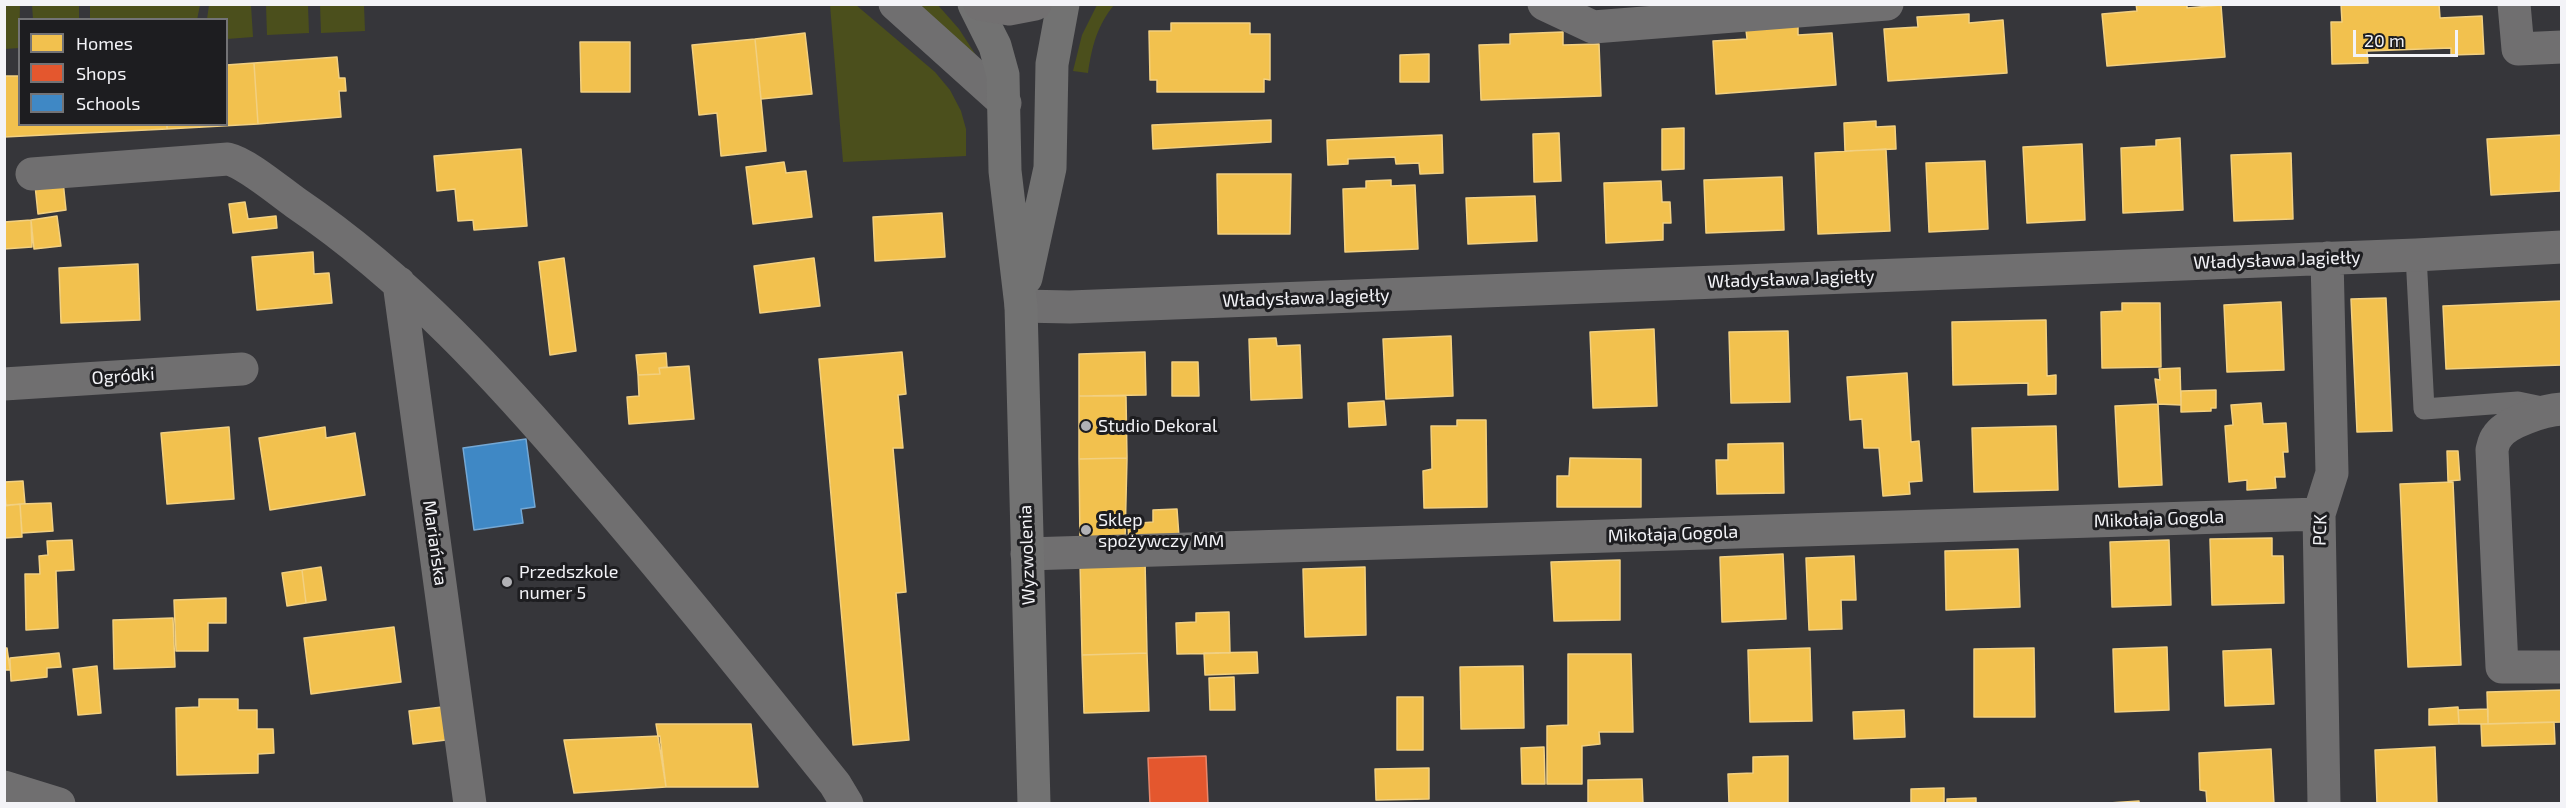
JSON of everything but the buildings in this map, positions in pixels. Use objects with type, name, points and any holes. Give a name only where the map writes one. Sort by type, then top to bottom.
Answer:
[{"type":"main road","name":"Wyzwolenia","points":[[974,4],[995,46],[1003,75],[1005,171],[1021,306],[1034,804]]},
{"type":"main road","points":[[980,4],[1000,9],[1019,9],[1035,4]]},
{"type":"main road","name":"Wyzwolenia","points":[[1021,306],[1050,168],[1052,64],[1063,4]]},
{"type":"street","points":[[895,4],[1005,104]]},
{"type":"street","points":[[1544,4],[1593,27],[1887,4]]},
{"type":"street","points":[[2514,4],[2518,49],[2562,47]]},
{"type":"street","points":[[32,174],[224,158],[232,160],[319,219],[399,283],[465,347],[551,439],[650,555],[835,784],[847,804]]},
{"type":"street","name":"Władysława Jagiełły","points":[[1021,306],[1070,307],[2416,255],[2562,247]]},
{"type":"street","name":"PCK","points":[[2324,804],[2319,514],[2332,473],[2327,258]]},
{"type":"street","name":"Mariańska","points":[[399,283],[470,804]]},
{"type":"street","name":"Ogródki","points":[[4,384],[242,369]]},
{"type":"street","points":[[2559,409],[2519,421],[2505,428],[2496,437],[2492,450],[2502,667],[2562,667]]},
{"type":"street","name":"Mikołaja Gogola","points":[[1027,554],[2319,514]]},
{"type":"street","points":[[4,787],[59,804]]},
{"type":"lane","points":[[2416,255],[2424,409],[2518,402],[2559,409]]},
{"type":"green space","points":[[5,4],[20,5],[18,48],[5,49]]},
{"type":"green space","points":[[90,4],[200,5],[197,18],[90,18]]},
{"type":"green space","points":[[937,4],[959,29],[979,60],[916,5]]},
{"type":"green space","points":[[32,5],[79,5],[79,18],[33,18]]},
{"type":"green space","points":[[209,5],[251,5],[253,37],[228,39],[228,18],[207,18]]},
{"type":"green space","points":[[266,5],[308,5],[309,33],[267,35]]},
{"type":"green space","points":[[320,5],[364,5],[365,31],[321,33]]},
{"type":"green space","points":[[830,5],[856,5],[935,72],[950,90],[961,111],[966,129],[966,156],[843,162]]},
{"type":"green space","points":[[1097,5],[1114,5],[1096,37],[1088,73],[1073,71],[1082,35]]},
{"type":"place","name":"Studio Dekoral","points":[[1086,426]]},
{"type":"place","name":"Sklep spożywczy MM","points":[[1086,530]]},
{"type":"place","name":"Przedszkole numer 5","points":[[507,582]]}]
